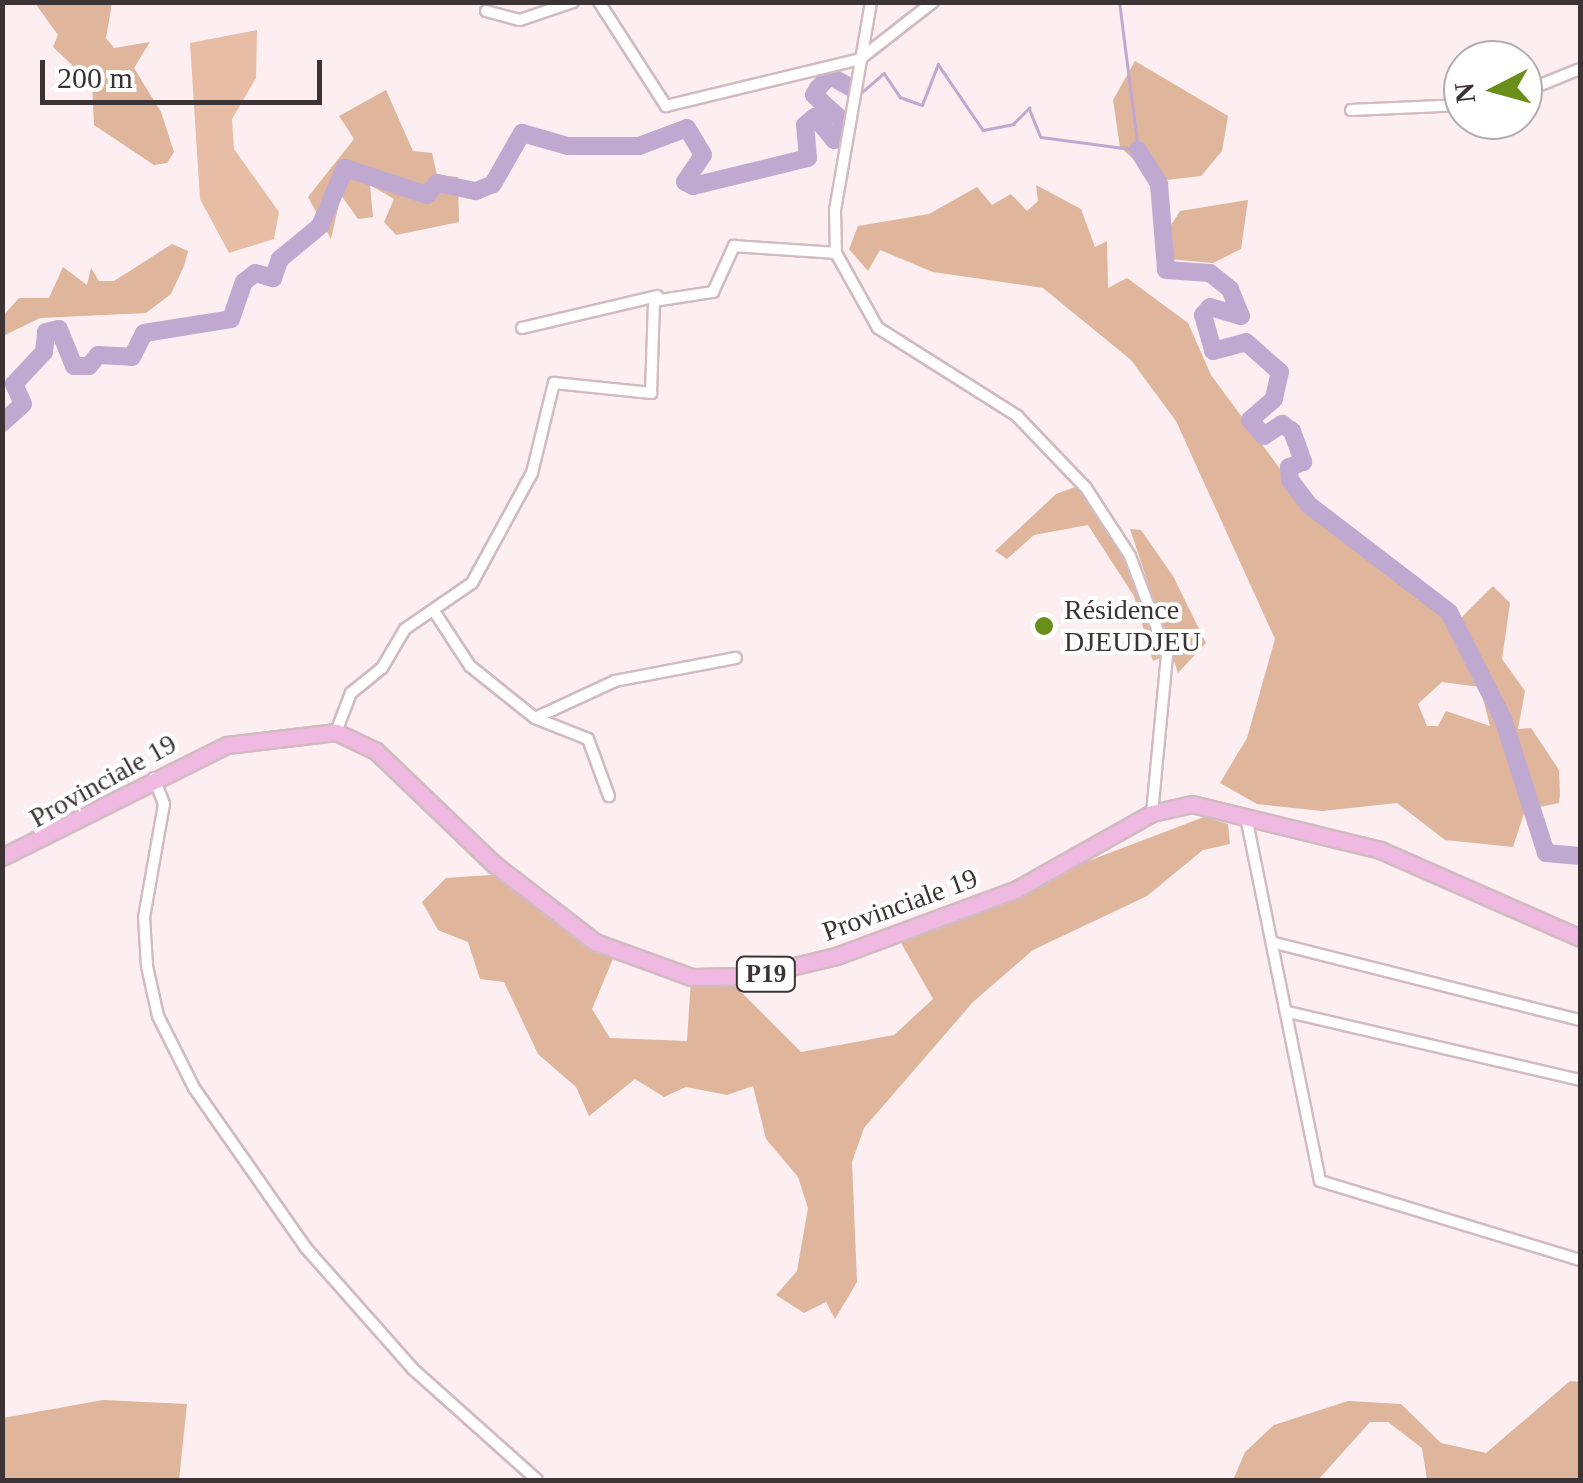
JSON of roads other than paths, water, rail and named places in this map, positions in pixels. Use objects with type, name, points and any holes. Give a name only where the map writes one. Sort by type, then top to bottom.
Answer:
[{"type":"main road","name":"Provinciale 19","points":[[2,857],[52,839],[154,777],[227,745],[336,732],[376,751],[494,864],[596,942],[691,976],[771,973],[864,947],[1016,889],[1152,813],[1192,804],[1380,850],[1580,938]]},
{"type":"street","points":[[486,11],[520,20],[572,2]]},
{"type":"street","points":[[599,2],[666,106],[860,59],[933,2]]},
{"type":"street","points":[[870,2],[834,210],[836,254],[878,328],[1017,416],[1086,488],[1130,556],[1167,655],[1152,813]]},
{"type":"street","points":[[1543,84],[1580,69]]},
{"type":"street","points":[[1351,110],[1443,106]]},
{"type":"street","points":[[522,328],[657,296],[713,292],[734,246],[836,254]]},
{"type":"street","points":[[336,732],[351,694],[382,668],[415,618],[434,611],[472,583],[532,473],[554,384],[651,393],[657,296]]},
{"type":"street","points":[[434,611],[470,666],[535,718],[588,740],[609,796]]},
{"type":"street","points":[[535,718],[615,680],[736,658]]},
{"type":"street","points":[[154,777],[164,804],[144,917],[147,966],[155,1009],[194,1088],[306,1248],[413,1368],[537,1480]]},
{"type":"street","points":[[1246,816],[1320,1181],[1580,1260]]},
{"type":"street","points":[[1275,944],[1580,1020]]},
{"type":"street","points":[[1288,1012],[1580,1080]]},
{"type":"waterway","points":[[861,93],[884,73],[900,97],[922,105],[938,64],[983,130],[1013,124],[1029,108],[1041,137],[1138,150],[1119,2]]},
{"type":"waterway","points":[[2,423],[23,404],[14,384],[44,352],[46,332],[59,329],[74,366],[89,366],[98,355],[132,357],[144,333],[231,319],[244,282],[255,273],[273,278],[280,259],[320,226],[345,168],[427,195],[437,183],[476,191],[493,184],[522,133],[568,146],[639,146],[687,128],[703,155],[685,182],[693,186],[808,158],[805,125],[815,117],[834,140],[846,124],[814,95],[818,88],[830,76],[850,87]]},
{"type":"waterway","points":[[1138,150],[1159,184],[1166,270],[1210,273],[1230,289],[1241,316],[1210,307],[1203,315],[1213,351],[1246,342],[1280,372],[1274,399],[1250,420],[1264,436],[1282,424],[1292,431],[1303,462],[1289,467],[1290,480],[1309,505],[1449,612],[1503,719],[1546,853],[1580,856]]},
{"type":"place","name":"Résidence DJEUDJEU","points":[[1044,626]]}]
